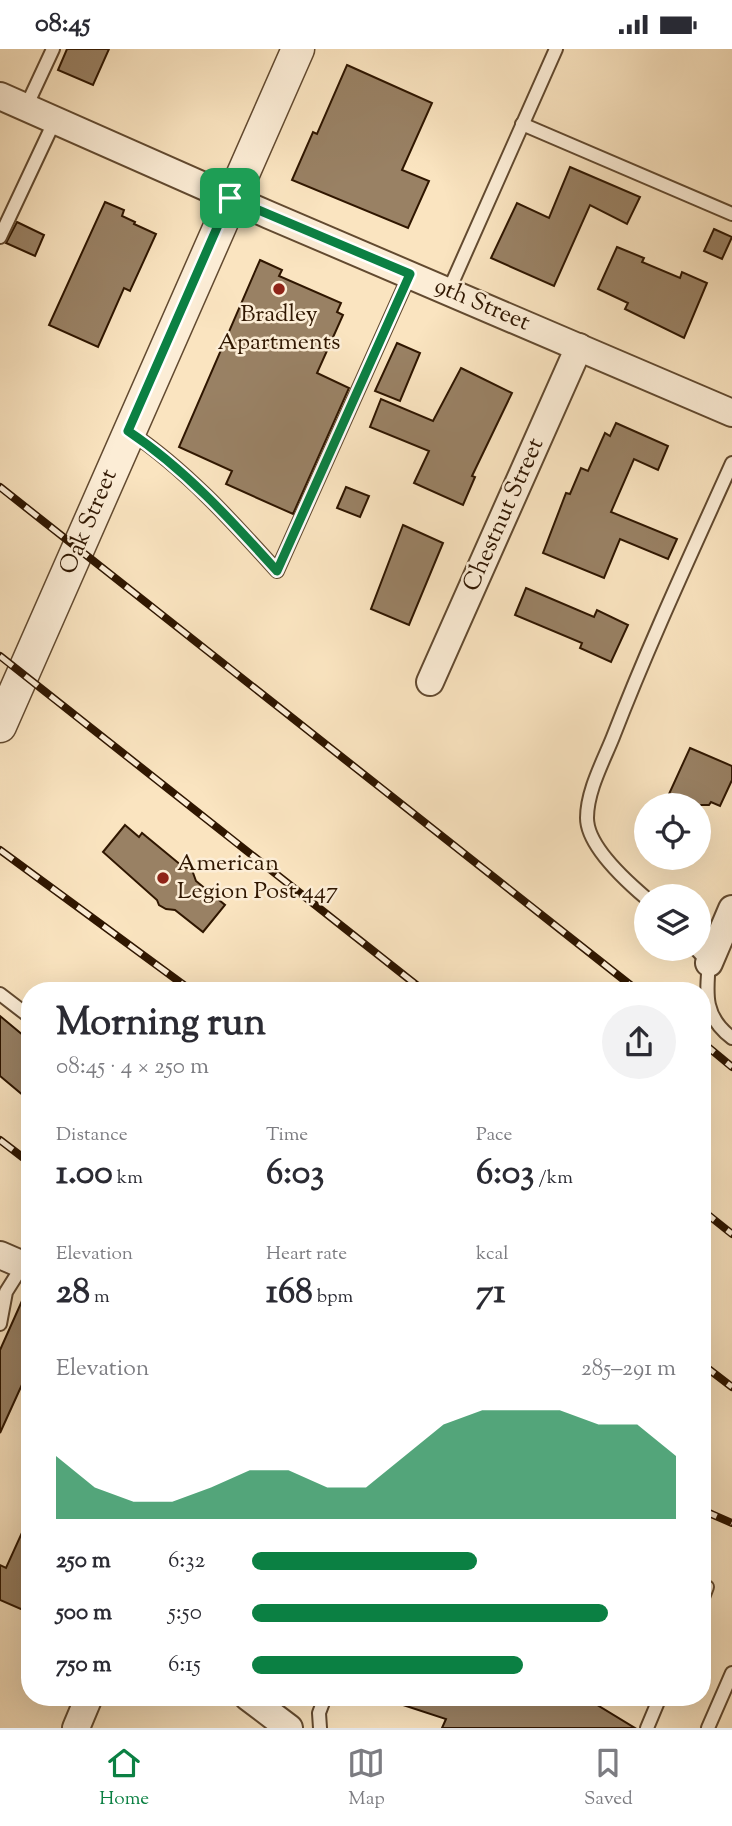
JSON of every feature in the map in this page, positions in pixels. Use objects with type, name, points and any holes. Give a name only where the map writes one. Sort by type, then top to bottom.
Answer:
[{"type":"street","name":"Oak Street","points":[[0,726],[230,198],[298,49]]},
{"type":"street","name":"9th Street","points":[[0,96],[230,198],[732,413]]},
{"type":"street","name":"Chestnut Street","points":[[430,682],[579,347]]},
{"type":"street","points":[[711,942],[732,909]]},
{"type":"street","points":[[76,1728],[85,1706]]},
{"type":"street","points":[[260,1706],[289,1728]]},
{"type":"lane","points":[[26,107],[52,49]]},
{"type":"lane","points":[[449,290],[556,49]]},
{"type":"lane","points":[[0,237],[55,120]]},
{"type":"lane","points":[[522,124],[732,214]]},
{"type":"lane","points":[[128,431],[163,454],[277,571],[410,274]]},
{"type":"lane","points":[[634,887],[621,876],[598,846],[587,820],[592,792],[634,681],[732,463]]},
{"type":"lane","points":[[702,961],[705,982]]},
{"type":"lane","points":[[0,994],[21,1010]]},
{"type":"lane","points":[[711,1011],[717,1027],[732,1038]]},
{"type":"lane","points":[[0,1324],[6,1292],[18,1263]]},
{"type":"lane","points":[[708,1728],[732,1673]]},
{"type":"lane","points":[[320,1728],[319,1713],[322,1706]]},
{"type":"lane","points":[[647,1728],[656,1706]]},
{"type":"building","points":[[67,49],[109,49],[93,85],[58,70]]},
{"type":"building","points":[[347,65],[432,103],[402,170],[429,181],[408,228],[292,180],[313,132],[317,134]]},
{"type":"building","points":[[570,167],[640,197],[627,224],[590,205],[554,286],[491,258],[517,203],[549,218]]},
{"type":"building","points":[[105,202],[124,210],[122,216],[156,234],[130,291],[124,288],[98,347],[49,325]]},
{"type":"building","points":[[17,222],[44,235],[35,256],[6,243]]},
{"type":"building","points":[[714,229],[732,237],[722,259],[704,251]]},
{"type":"building","points":[[617,247],[644,258],[642,262],[680,278],[682,272],[707,283],[684,338],[625,309],[628,303],[598,289]]},
{"type":"building","points":[[260,260],[282,270],[279,276],[341,303],[337,312],[343,315],[317,373],[349,388],[293,514],[226,484],[232,471],[179,447]]},
{"type":"building","points":[[397,343],[420,353],[400,401],[375,391]]},
{"type":"building","points":[[461,368],[512,393],[472,476],[475,477],[463,505],[414,483],[429,451],[370,427],[381,399],[433,421]]},
{"type":"building","points":[[616,423],[668,446],[658,470],[634,459],[611,512],[677,539],[668,559],[620,539],[604,578],[543,553],[566,493],[570,494],[581,468],[588,471],[605,433],[610,436]]},
{"type":"building","points":[[346,487],[369,496],[360,517],[337,508]]},
{"type":"building","points":[[403,525],[443,543],[409,625],[371,609]]},
{"type":"building","points":[[526,588],[594,617],[597,610],[628,625],[611,662],[580,648],[582,643],[515,615]]},
{"type":"building","points":[[690,748],[732,766],[732,780],[720,806],[711,802],[711,793],[669,793]]},
{"type":"building","name":"American Legion Post 447","points":[[125,825],[139,837],[142,833],[182,866],[192,870],[196,881],[225,905],[203,932],[175,910],[159,905],[157,900],[103,852]]},
{"type":"building","points":[[0,1016],[21,1034],[21,1094],[0,1076]]},
{"type":"building","points":[[21,1303],[21,1387],[0,1433],[0,1350]]},
{"type":"building","points":[[21,1535],[21,1609],[0,1600],[0,1565],[6,1568]]},
{"type":"building","points":[[406,1706],[599,1706],[635,1728],[442,1728],[446,1719]]},
{"type":"railway","points":[[0,487],[627,982]]},
{"type":"railway","points":[[0,656],[413,982]]},
{"type":"railway","points":[[0,850],[180,982]]},
{"type":"railway","points":[[711,1050],[732,1067]]},
{"type":"railway","points":[[0,1140],[21,1156]]},
{"type":"railway","points":[[711,1217],[732,1234]]},
{"type":"railway","points":[[711,1371],[732,1387]]},
{"type":"railway","points":[[711,1514],[732,1523]]},
{"type":"place","name":"Bradley Apartments","points":[[279,289]]},
{"type":"place","name":"American Legion Post 447","points":[[163,878]]},
{"type":"route","points":[[230,198],[410,274],[277,571],[163,454],[128,431],[230,198]]}]
